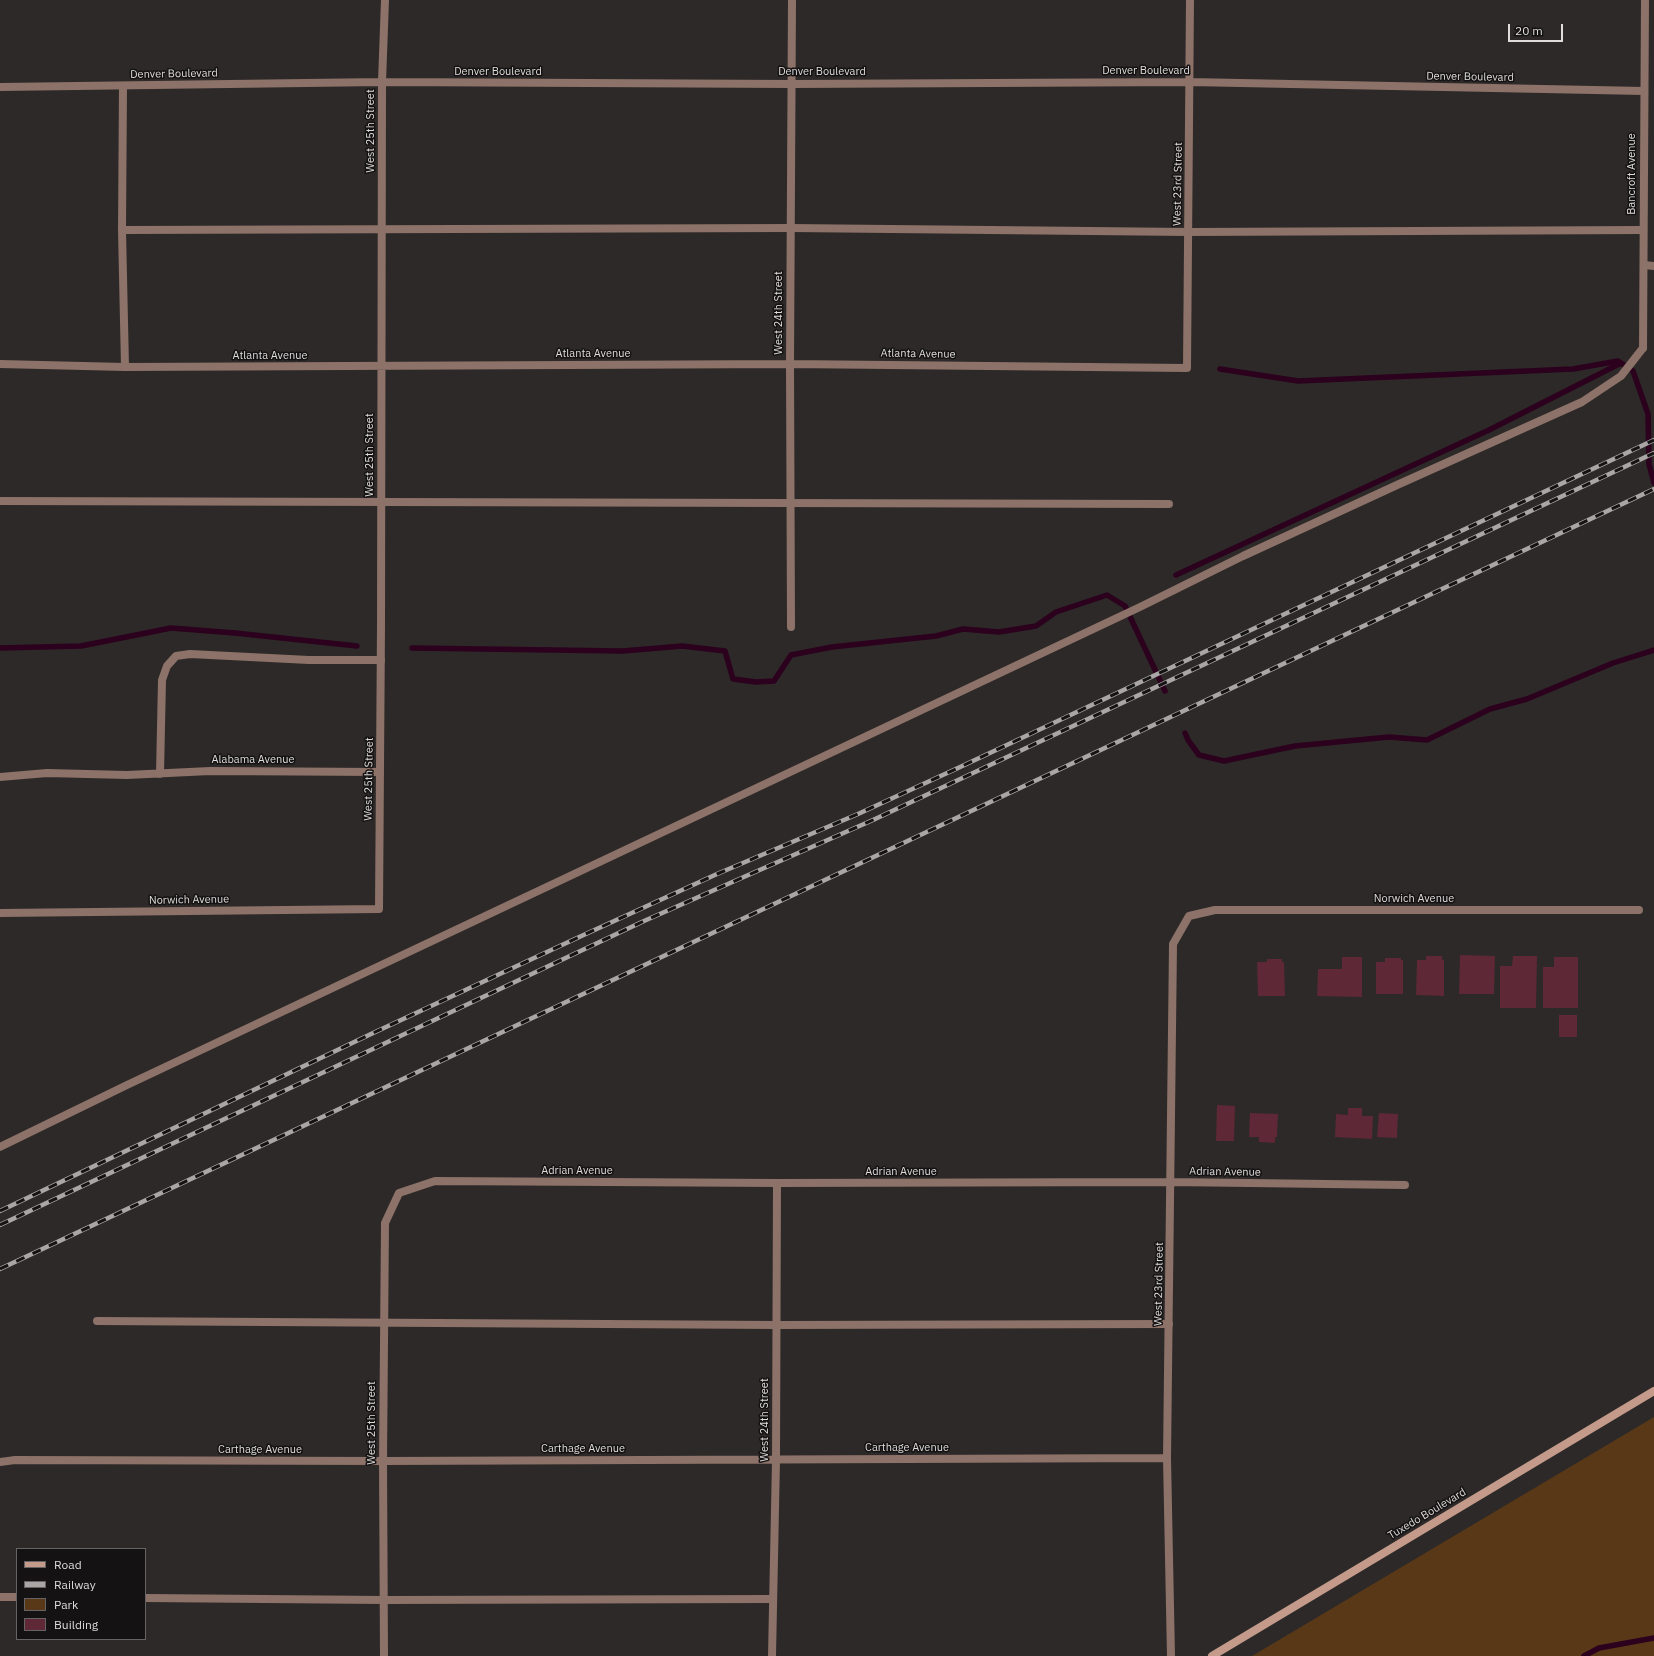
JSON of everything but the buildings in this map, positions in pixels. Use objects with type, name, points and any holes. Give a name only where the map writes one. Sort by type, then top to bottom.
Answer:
[{"type":"street","name":"West 25th Street","points":[[379,910],[382,82],[385,0]]},
{"type":"street","name":"West 24th Street","points":[[791,627],[790,364],[792,0]]},
{"type":"street","name":"West 23rd Street","points":[[1187,368],[1190,0]]},
{"type":"street","name":"Bancroft Avenue","points":[[0,1147],[142,1078],[1140,607],[1257,550],[1582,402],[1621,376],[1643,348],[1645,0]]},
{"type":"street","name":"Denver Boulevard","points":[[0,87],[382,82],[792,84],[1190,82],[1644,91]]},
{"type":"street","points":[[123,86],[122,230],[126,367]]},
{"type":"street","points":[[122,230],[791,228],[1189,232],[1643,230]]},
{"type":"street","points":[[1644,265],[1654,266]]},
{"type":"street","name":"Atlanta Avenue","points":[[0,364],[126,367],[381,367],[790,364],[1187,368]]},
{"type":"street","points":[[0,501],[1169,504]]},
{"type":"street","points":[[160,774],[162,680],[167,666],[176,656],[190,654],[309,660],[381,660]]},
{"type":"street","name":"Alabama Avenue","points":[[0,776],[47,773],[127,775],[210,771],[380,772]]},
{"type":"street","name":"Norwich Avenue","points":[[0,913],[379,910]]},
{"type":"street","name":"Norwich Avenue","points":[[1189,916],[1215,910],[1639,910]]},
{"type":"street","name":"West 23rd Street","points":[[1171,1656],[1167,1458],[1171,1182],[1172,944],[1189,916]]},
{"type":"street","name":"Adrian Avenue","points":[[399,1193],[435,1181],[777,1183],[1171,1182],[1405,1185]]},
{"type":"street","name":"West 24th Street","points":[[772,1656],[776,1460],[777,1183]]},
{"type":"street","name":"West 25th Street","points":[[384,1656],[383,1461],[385,1223],[399,1193]]},
{"type":"street","points":[[98,1320],[776,1325],[1169,1324]]},
{"type":"street","name":"Tuxedo Boulevard","points":[[1212,1656],[1654,1391]]},
{"type":"street","name":"Carthage Avenue","points":[[0,1462],[15,1460],[383,1461],[1167,1458]]},
{"type":"street","points":[[0,1597],[16,1598]]},
{"type":"street","points":[[146,1598],[384,1600],[773,1599]]},
{"type":"green space","points":[[1654,1417],[1654,1656],[1252,1656]]},
{"type":"waterway","points":[[1220,369],[1298,381],[1573,369],[1618,361],[1633,371],[1648,414],[1649,464],[1654,483]]},
{"type":"waterway","points":[[1176,575],[1489,430],[1621,363]]},
{"type":"waterway","points":[[412,648],[623,651],[682,646],[725,651],[733,679],[756,682],[774,681],[791,655],[832,647],[936,636],[963,629],[999,632],[1036,626],[1056,612],[1107,595],[1125,606],[1165,691]]},
{"type":"waterway","points":[[0,648],[81,646],[171,628],[357,646]]},
{"type":"waterway","points":[[1185,733],[1188,740],[1199,755],[1224,761],[1295,746],[1389,737],[1427,740],[1490,709],[1527,699],[1613,663],[1654,650]]},
{"type":"waterway","points":[[1584,1656],[1599,1648],[1654,1638]]},
{"type":"railway","points":[[0,1211],[371,1034],[717,874],[858,814],[958,768],[1654,440]]},
{"type":"railway","points":[[0,1225],[644,921],[873,820],[1654,453]]},
{"type":"railway","points":[[0,1269],[1654,489]]}]
